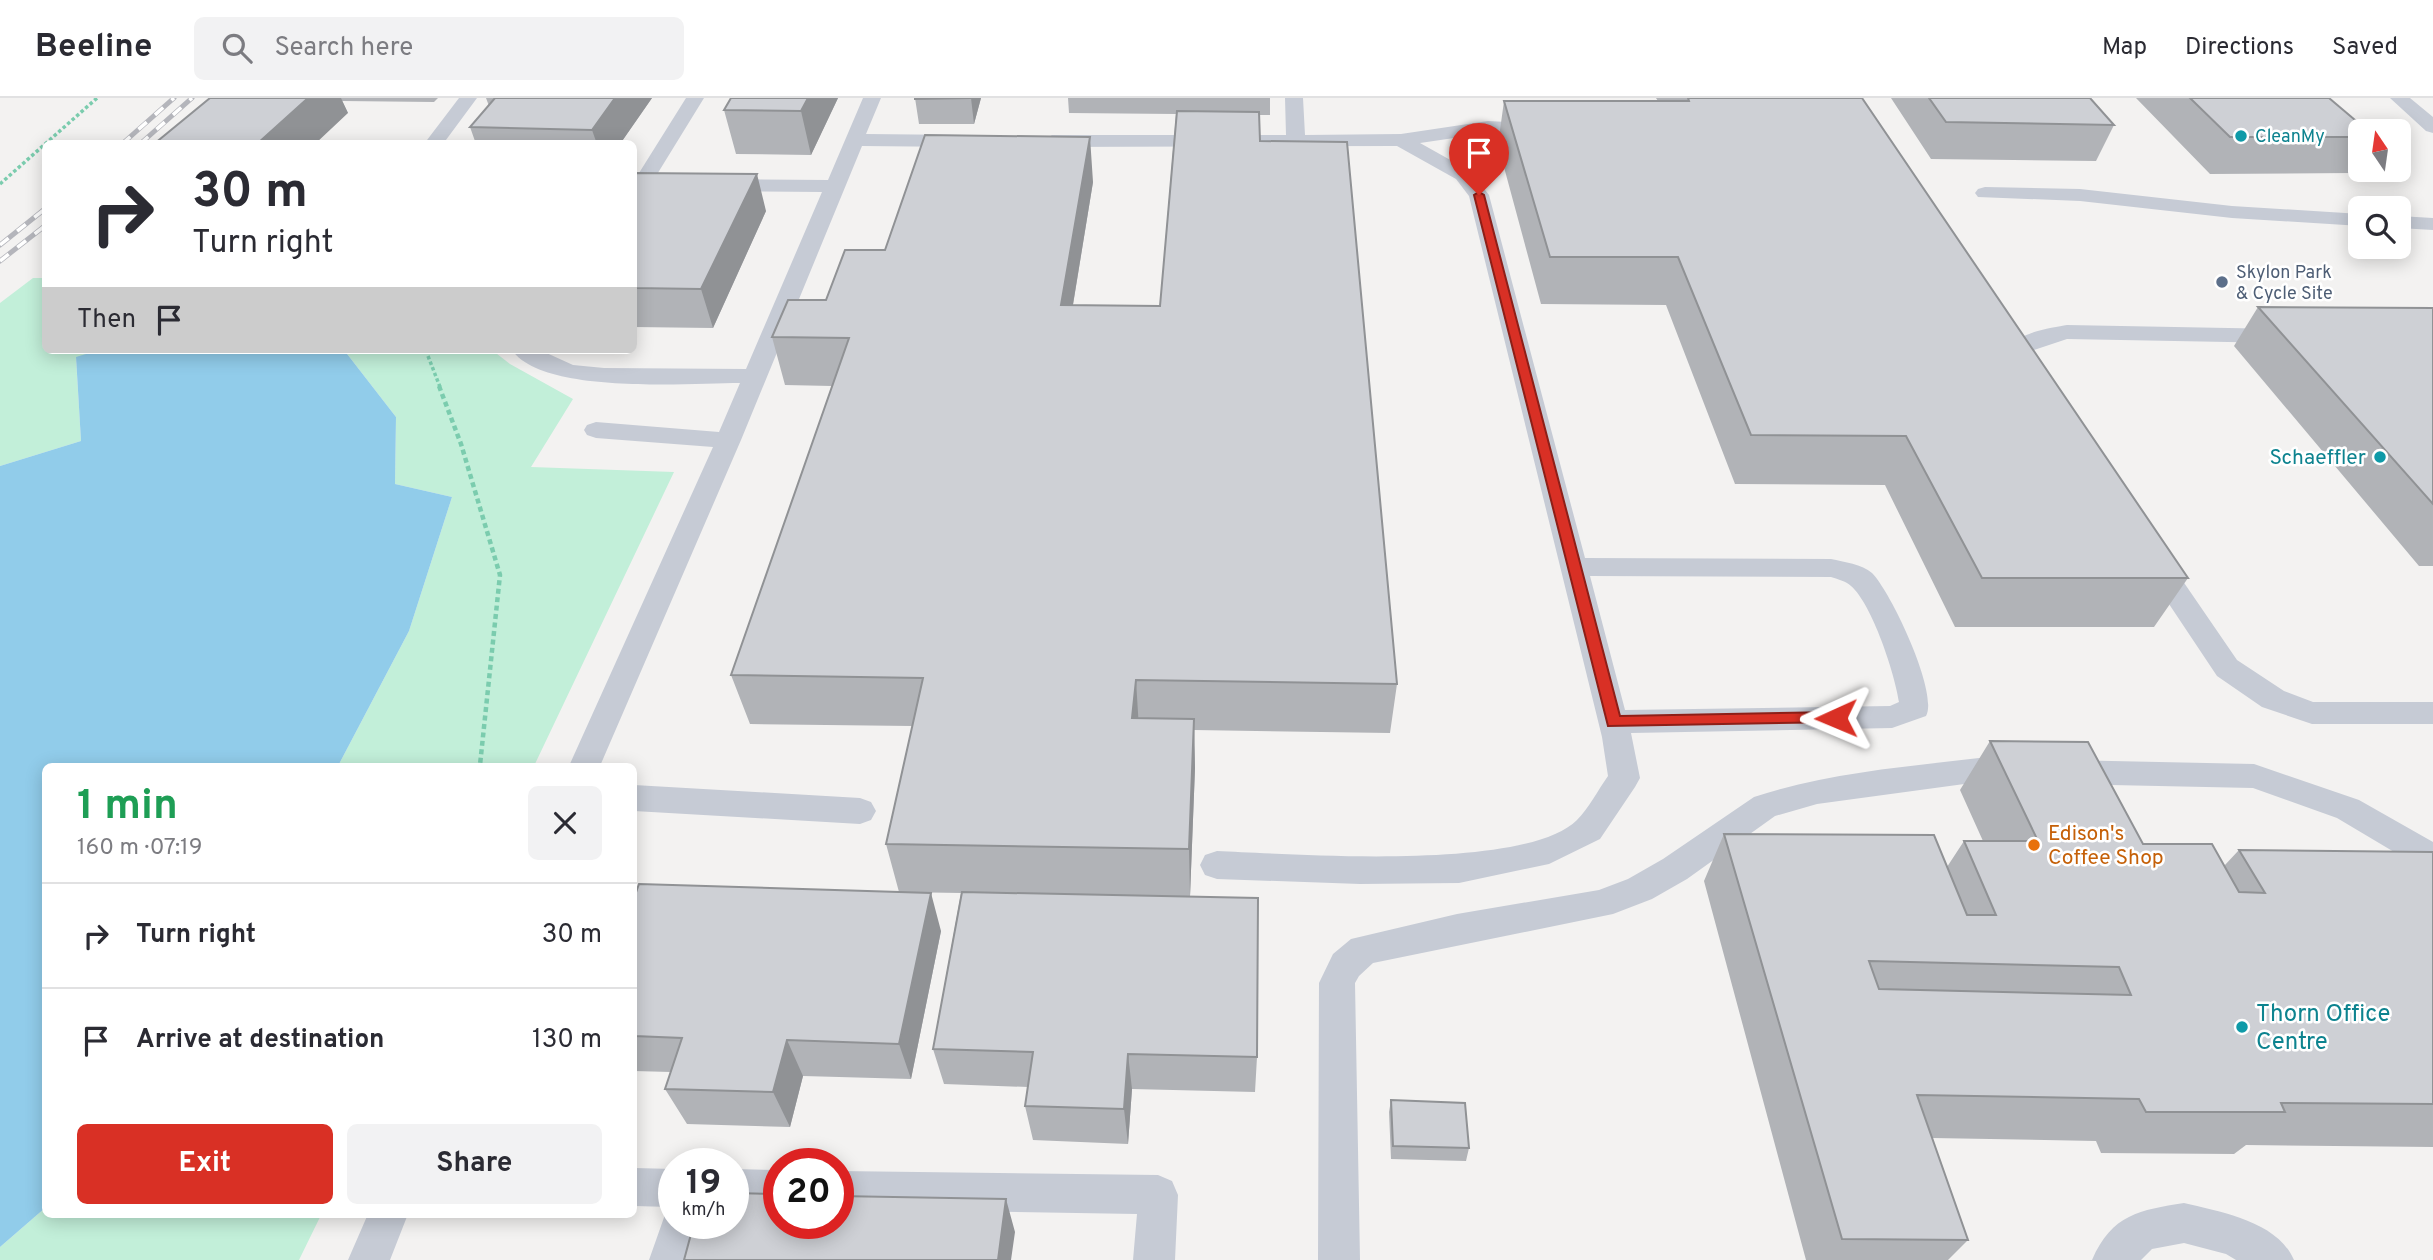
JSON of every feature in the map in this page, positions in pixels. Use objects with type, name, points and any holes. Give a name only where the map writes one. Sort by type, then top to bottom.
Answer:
[{"type":"lane","points":[[436,140],[468,98]]},
{"type":"lane","points":[[637,185],[695,98]]},
{"type":"lane","points":[[585,763],[728,440],[872,98]]},
{"type":"lane","points":[[1294,98],[1296,141]]},
{"type":"lane","points":[[2399,98],[2433,127]]},
{"type":"lane","points":[[1034,141],[1401,140],[1488,127],[1557,128]]},
{"type":"lane","points":[[856,140],[979,141]]},
{"type":"lane","points":[[1217,865],[1360,870],[1459,869],[1549,851],[1588,830],[1623,778],[1614,722],[1479,195],[1463,175],[1401,140]]},
{"type":"lane","points":[[637,185],[669,185]]},
{"type":"lane","points":[[696,186],[835,186]]},
{"type":"lane","points":[[1985,193],[2080,195],[2232,212],[2348,219]]},
{"type":"lane","points":[[2411,223],[2433,224]]},
{"type":"lane","points":[[2052,403],[2022,357],[2022,347],[2032,339],[2067,332],[2311,337]]},
{"type":"lane","points":[[530,354],[569,372],[604,375],[754,376]]},
{"type":"lane","points":[[596,430],[728,440]]},
{"type":"lane","points":[[2141,541],[2209,645],[2227,668],[2252,687],[2273,699],[2312,713],[2433,713]]},
{"type":"lane","points":[[1574,567],[1831,568],[1860,578],[1877,602],[1914,690],[1915,708],[1892,717],[1614,722]]},
{"type":"lane","points":[[1339,1260],[1337,983],[1346,965],[1363,950],[1611,900],[1640,889],[1675,870],[1765,806],[1817,791],[1979,770],[2254,776],[2348,810],[2433,858]]},
{"type":"lane","points":[[637,798],[860,811]]},
{"type":"lane","points":[[637,1187],[658,1188]]},
{"type":"lane","points":[[854,1190],[1158,1195],[1154,1260]]},
{"type":"lane","points":[[369,1260],[386,1218]]},
{"type":"lane","points":[[2113,1260],[2140,1230],[2184,1223],[2235,1236],[2273,1260]]},
{"type":"lane","points":[[670,1260],[676,1239]]},
{"type":"path","points":[[50,140],[97,98]]},
{"type":"path","points":[[0,184],[42,147]]},
{"type":"path","points":[[428,356],[461,444],[500,575],[480,763]]},
{"type":"green space","points":[[33,278],[42,278],[42,354],[88,354],[76,358],[81,441],[0,466],[0,303]]},
{"type":"green space","points":[[347,354],[497,354],[573,399],[531,467],[674,472],[535,763],[340,763],[409,631],[452,497],[395,484],[396,417]]},
{"type":"green space","points":[[42,1211],[42,1218],[320,1218],[299,1260],[0,1260],[0,1247]]},
{"type":"water","points":[[86,354],[347,354],[396,417],[395,484],[452,497],[409,631],[340,763],[42,763],[42,1211],[0,1247],[0,466],[81,441],[76,357]]},
{"type":"building","points":[[210,98],[308,98],[261,140],[159,140]]},
{"type":"building","points":[[495,98],[615,98],[592,130],[470,127]]},
{"type":"building","points":[[731,98],[808,98],[801,111],[724,110]]},
{"type":"building","points":[[1688,98],[1862,98],[2188,578],[1982,578],[1906,436],[1751,435],[1678,257],[1550,257],[1504,101],[1689,101]]},
{"type":"building","points":[[1929,98],[2090,98],[2114,125],[1946,122]]},
{"type":"building","points":[[2190,98],[2329,98],[2354,119],[2348,119],[2348,137],[2230,137]]},
{"type":"building","points":[[1177,111],[1259,112],[1260,141],[1347,142],[1397,684],[1136,680],[1132,718],[1194,719],[1189,849],[886,844],[923,678],[731,675],[849,338],[772,337],[788,300],[826,300],[845,250],[885,250],[925,135],[1090,137],[1061,305],[1160,306]]},
{"type":"building","points":[[637,173],[757,174],[701,289],[637,288]]},
{"type":"building","points":[[2258,307],[2433,308],[2433,504]]},
{"type":"building","name":"Thorn Office Centre","points":[[1990,741],[2088,742],[2143,844],[2212,844],[2239,892],[2265,893],[2239,850],[2433,852],[2433,1104],[2281,1103],[2285,1112],[2146,1112],[2139,1099],[1917,1095],[1968,1240],[1842,1239],[1724,834],[1934,835],[1967,915],[1996,915],[1964,841],[2038,841]],"holes":[[[1869,961],[2119,967],[2131,995],[1879,989]]]},
{"type":"building","points":[[639,884],[931,893],[899,1044],[787,1040],[773,1092],[665,1089],[682,1038],[637,1036]]},
{"type":"building","points":[[962,892],[1258,898],[1257,1057],[1128,1054],[1124,1109],[1025,1106],[1033,1052],[933,1049]]},
{"type":"building","points":[[1391,1100],[1465,1103],[1469,1148],[1393,1146]]},
{"type":"building","points":[[749,1193],[763,1194],[763,1239],[854,1239],[854,1196],[1006,1199],[998,1260],[684,1260],[690,1239],[749,1239]]},
{"type":"railway","points":[[127,140],[174,98]]},
{"type":"railway","points":[[145,140],[192,98]]},
{"type":"railway","points":[[0,245],[42,211]]},
{"type":"railway","points":[[0,261],[42,228]]},
{"type":"place","name":"CleanMy","points":[[2241,136]]},
{"type":"place","name":"Skylon Park & Cycle Site","points":[[2222,282]]},
{"type":"place","name":"Schaeffler","points":[[2380,457]]},
{"type":"place","name":"Edison's Coffee Shop","points":[[2034,845]]},
{"type":"place","name":"Thorn Office Centre","points":[[2242,1027]]},
{"type":"route","points":[[1479,195],[1614,722],[1836,718]]}]
